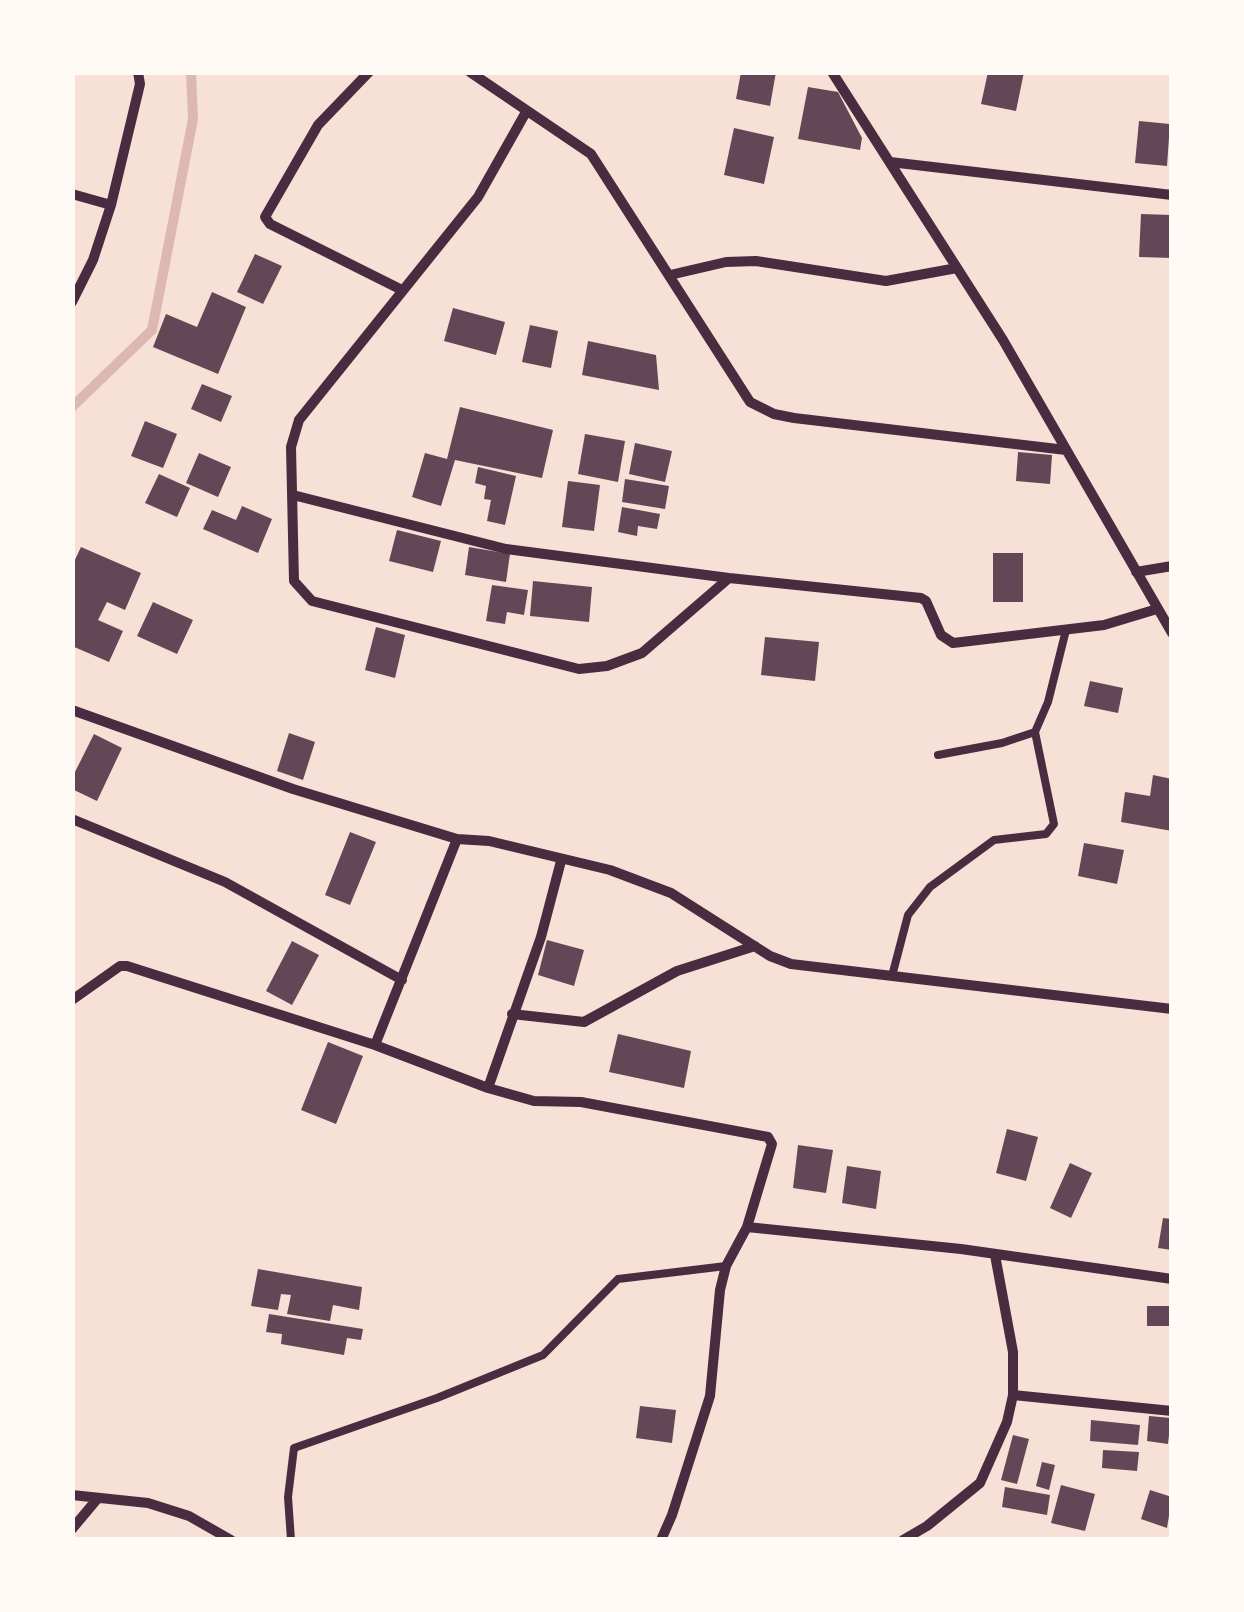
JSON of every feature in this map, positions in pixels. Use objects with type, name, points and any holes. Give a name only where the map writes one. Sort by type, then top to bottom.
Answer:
[{"type":"street","points":[[72,302],[93,260],[112,205],[140,84],[138,72]]},
{"type":"street","points":[[369,72],[318,125],[265,217],[270,224],[402,290]]},
{"type":"street","points":[[470,72],[591,154],[750,402],[774,414],[1066,450]]},
{"type":"street","points":[[832,72],[1004,340],[1172,634]]},
{"type":"street","points":[[526,112],[478,197],[299,420],[291,447],[294,581],[312,600],[579,669],[607,666],[642,652],[729,578]]},
{"type":"street","points":[[890,162],[1172,195]]},
{"type":"street","points":[[72,194],[112,205]]},
{"type":"street","points":[[670,275],[726,262],[756,261],[886,281],[958,268]]},
{"type":"street","points":[[293,495],[506,549],[921,598],[926,601],[941,636],[953,643],[1104,625],[1158,609]]},
{"type":"street","points":[[1136,572],[1172,566]]},
{"type":"street","points":[[72,710],[293,790],[457,839],[489,841],[610,870],[671,894],[791,964],[1172,1009]]},
{"type":"street","points":[[72,820],[225,882],[402,980]]},
{"type":"street","points":[[375,1045],[457,839]]},
{"type":"street","points":[[488,1088],[542,937],[562,860]]},
{"type":"street","points":[[512,1014],[584,1022],[677,970],[755,946]]},
{"type":"street","points":[[72,1000],[120,966],[127,966],[375,1045],[488,1088],[534,1101],[581,1102],[768,1138],[772,1144],[747,1228],[726,1266],[720,1290],[710,1396],[661,1540]]},
{"type":"street","points":[[747,1228],[1172,1279]]},
{"type":"street","points":[[903,1540],[927,1526],[980,1483],[1014,1395],[1013,1352],[995,1255]]},
{"type":"street","points":[[1014,1395],[1172,1411]]},
{"type":"street","points":[[72,1496],[148,1504],[189,1516],[231,1540]]},
{"type":"street","points":[[72,1529],[98,1498]]},
{"type":"lane","points":[[892,976],[908,915],[930,887],[994,840],[1046,834],[1054,824],[1035,732],[1052,687],[1066,630]]},
{"type":"lane","points":[[938,755],[1002,743],[1035,732]]},
{"type":"lane","points":[[291,1540],[288,1498],[294,1448],[437,1398],[542,1355],[618,1279],[726,1266]]},
{"type":"building","points":[[741,72],[776,72],[770,106],[736,99]]},
{"type":"building","points":[[988,72],[1024,72],[1016,111],[981,104]]},
{"type":"building","points":[[808,87],[838,92],[862,138],[860,150],[798,139]]},
{"type":"building","points":[[1139,121],[1170,124],[1167,166],[1135,163]]},
{"type":"building","points":[[734,128],[774,137],[764,184],[724,175]]},
{"type":"building","points":[[1141,214],[1172,215],[1172,258],[1139,257]]},
{"type":"building","points":[[255,254],[282,266],[263,304],[237,292]]},
{"type":"building","points":[[212,292],[246,307],[218,374],[153,347],[166,314],[197,327]]},
{"type":"building","points":[[453,308],[505,322],[496,355],[444,341]]},
{"type":"building","points":[[530,325],[558,331],[551,368],[522,362]]},
{"type":"building","points":[[588,341],[656,355],[659,390],[582,375]]},
{"type":"building","points":[[202,384],[232,396],[221,422],[191,409]]},
{"type":"building","points":[[460,407],[553,430],[542,478],[455,460],[441,506],[412,497],[425,453],[447,459]]},
{"type":"building","points":[[145,421],[177,434],[163,468],[131,456]]},
{"type":"building","points":[[585,434],[625,441],[618,482],[578,474]]},
{"type":"building","points":[[635,443],[672,451],[665,482],[629,474]]},
{"type":"building","points":[[1018,452],[1052,455],[1050,484],[1016,481]]},
{"type":"building","points":[[199,453],[231,467],[218,497],[186,483]]},
{"type":"building","points":[[478,467],[516,476],[505,525],[487,521],[491,500],[484,499],[486,486],[475,483]]},
{"type":"building","points":[[159,474],[190,488],[177,517],[145,503]]},
{"type":"building","points":[[625,479],[669,486],[665,509],[622,502]]},
{"type":"building","points":[[568,481],[600,485],[594,531],[562,527]]},
{"type":"building","points":[[242,506],[272,519],[258,553],[203,529],[212,510],[236,520]]},
{"type":"building","points":[[622,507],[660,514],[657,529],[638,526],[637,536],[618,532]]},
{"type":"building","points":[[397,530],[441,541],[433,572],[389,561]]},
{"type":"building","points":[[81,547],[141,573],[125,610],[107,602],[98,620],[123,631],[109,662],[72,646],[72,566]]},
{"type":"building","points":[[469,547],[510,554],[506,582],[465,575]]},
{"type":"building","points":[[993,553],[1023,553],[1023,602],[993,602]]},
{"type":"building","points":[[533,581],[592,587],[589,622],[530,616]]},
{"type":"building","points":[[492,585],[528,590],[524,615],[507,612],[505,624],[486,621]]},
{"type":"building","points":[[153,602],[193,620],[177,654],[137,636]]},
{"type":"building","points":[[376,627],[405,635],[395,678],[365,670]]},
{"type":"building","points":[[765,637],[819,642],[815,681],[761,675]]},
{"type":"building","points":[[1090,681],[1123,688],[1118,713],[1084,706]]},
{"type":"building","points":[[289,733],[315,742],[303,780],[277,771]]},
{"type":"building","points":[[94,734],[122,748],[97,801],[72,789],[72,778]]},
{"type":"building","points":[[1153,775],[1172,779],[1172,831],[1121,822],[1125,792],[1150,796]]},
{"type":"building","points":[[350,832],[376,842],[350,905],[325,895]]},
{"type":"building","points":[[1084,843],[1124,850],[1117,884],[1078,876]]},
{"type":"building","points":[[547,940],[584,950],[574,986],[538,975]]},
{"type":"building","points":[[292,941],[319,955],[292,1005],[266,991]]},
{"type":"building","points":[[618,1034],[691,1051],[684,1088],[609,1072]]},
{"type":"building","points":[[328,1042],[363,1056],[336,1124],[301,1110]]},
{"type":"building","points":[[1007,1129],[1038,1137],[1026,1181],[996,1173]]},
{"type":"building","points":[[798,1145],[833,1150],[826,1193],[793,1188]]},
{"type":"building","points":[[1070,1163],[1092,1173],[1071,1218],[1050,1208]]},
{"type":"building","points":[[847,1166],[881,1171],[876,1209],[842,1203]]},
{"type":"building","points":[[1163,1218],[1172,1219],[1172,1250],[1158,1248]]},
{"type":"building","points":[[258,1269],[362,1287],[359,1310],[333,1305],[330,1321],[287,1314],[291,1295],[281,1294],[278,1310],[251,1306]]},
{"type":"building","points":[[1147,1306],[1172,1306],[1172,1326],[1147,1326]]},
{"type":"building","points":[[269,1314],[363,1329],[361,1340],[347,1338],[344,1355],[281,1344],[282,1334],[266,1332]]},
{"type":"building","points":[[640,1406],[676,1410],[672,1443],[636,1438]]},
{"type":"building","points":[[1149,1416],[1171,1418],[1168,1444],[1147,1441]]},
{"type":"building","points":[[1091,1420],[1140,1425],[1138,1445],[1090,1441]]},
{"type":"building","points":[[1013,1435],[1029,1439],[1017,1484],[1001,1480]]},
{"type":"building","points":[[1103,1450],[1139,1452],[1137,1471],[1102,1468]]},
{"type":"building","points":[[1042,1462],[1055,1465],[1049,1490],[1036,1486]]},
{"type":"building","points":[[1061,1485],[1095,1494],[1085,1531],[1051,1523]]},
{"type":"building","points":[[1005,1487],[1050,1495],[1047,1515],[1002,1507]]},
{"type":"building","points":[[1150,1490],[1172,1497],[1167,1528],[1141,1519]]},
{"type":"waterway","points":[[72,407],[152,330],[193,119],[191,72]]}]
